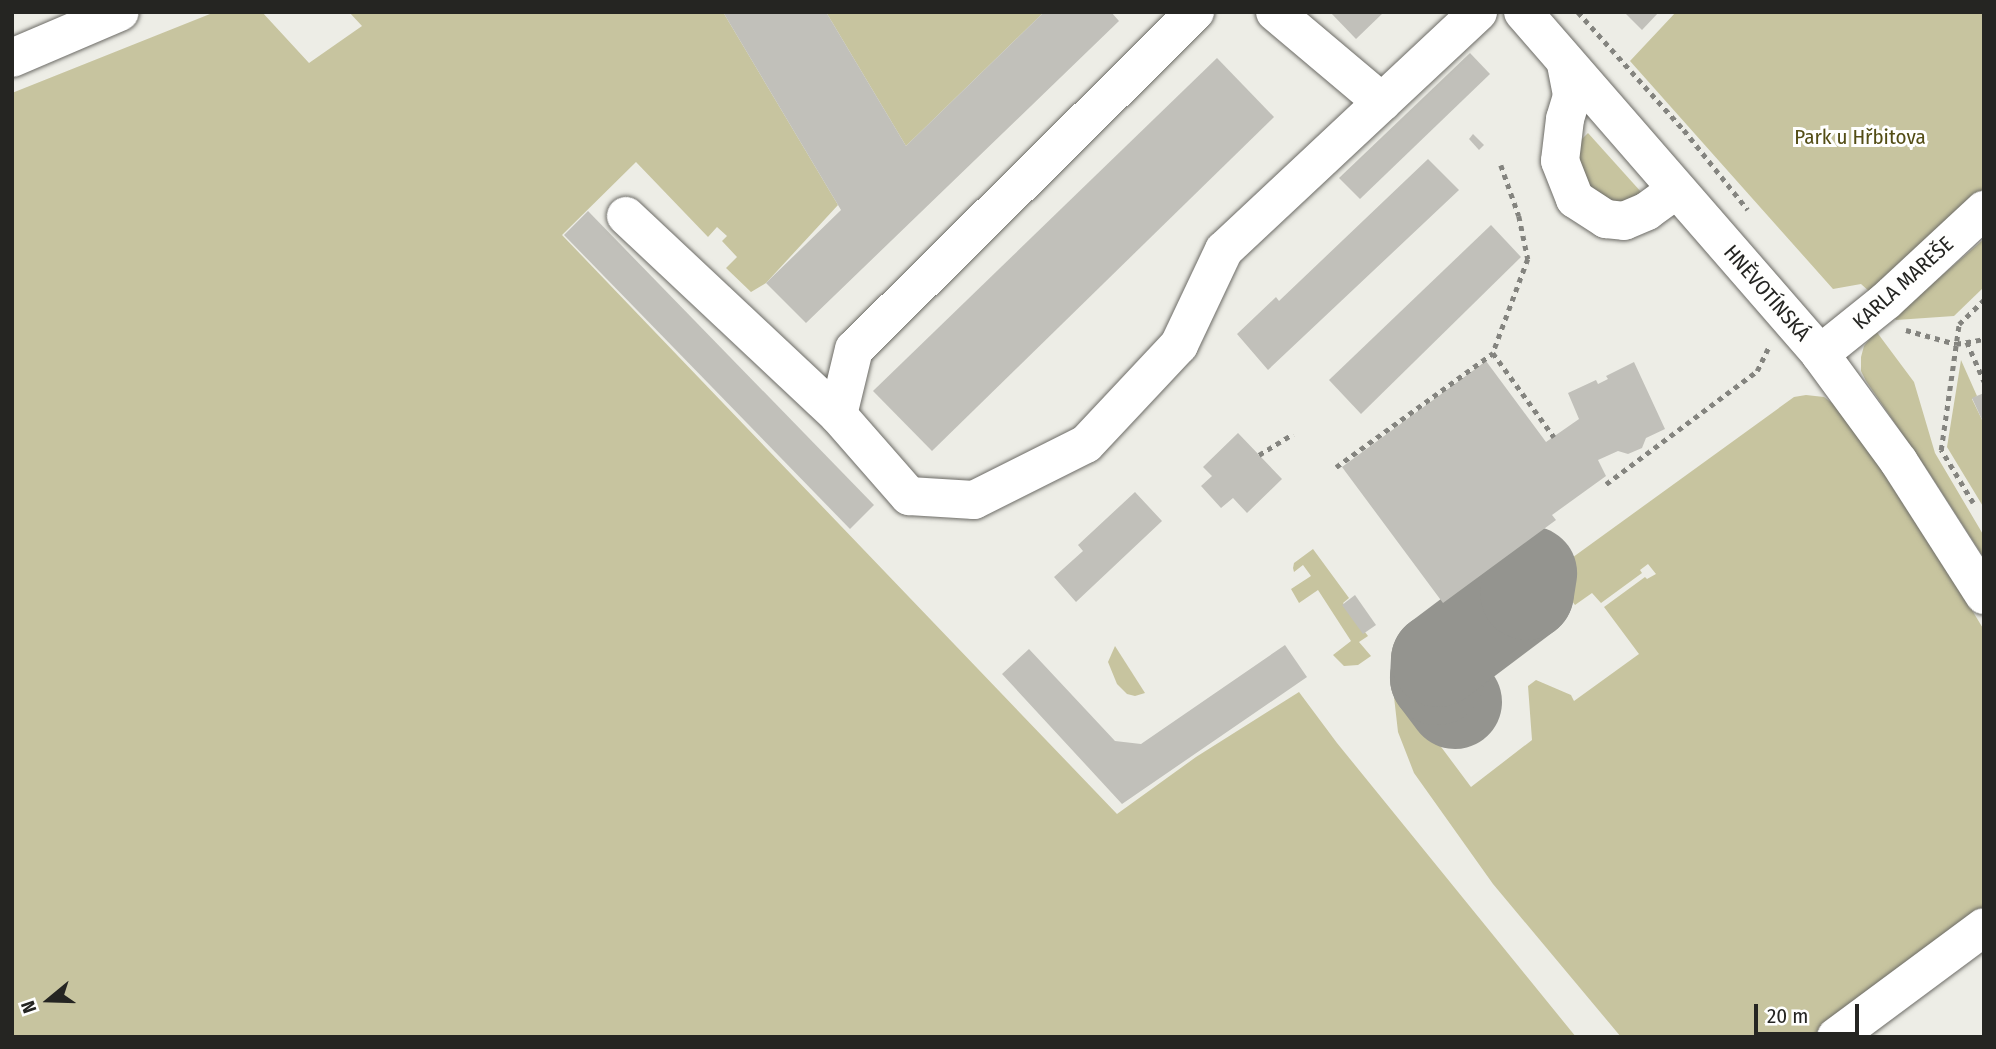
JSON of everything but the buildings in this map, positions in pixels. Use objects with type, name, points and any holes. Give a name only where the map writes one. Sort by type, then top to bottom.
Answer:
[{"type":"street","points":[[12,58],[120,12]]},
{"type":"street","points":[[838,415],[854,349],[1195,12]]},
{"type":"street","points":[[1276,12],[1382,102]]},
{"type":"street","points":[[626,216],[838,415],[909,496],[974,500],[1086,444],[1179,345],[1224,250],[1478,12]]},
{"type":"street","name":"HNĚVOTÍNSKÁ","points":[[1522,12],[1819,354],[1899,462],[1984,595]]},
{"type":"street","points":[[1566,64],[1572,96],[1565,119],[1560,161],[1575,199],[1606,219],[1624,222],[1647,211],[1676,190]]},
{"type":"street","name":"KARLA MAREŠE","points":[[1819,354],[1886,301],[1984,210]]},
{"type":"street","points":[[1836,1037],[1984,927]]},
{"type":"path","points":[[1578,12],[1684,130],[1754,217]]},
{"type":"path","points":[[1336,467],[1493,353],[1528,259],[1519,216],[1501,165]]},
{"type":"path","points":[[1977,510],[1941,450],[1959,324],[1984,300]]},
{"type":"path","points":[[1896,328],[1956,344],[1984,339]]},
{"type":"path","points":[[1967,342],[1984,381]]},
{"type":"path","points":[[1493,353],[1555,437]]},
{"type":"path","points":[[1606,484],[1719,401]]},
{"type":"path","points":[[1259,455],[1293,434]]},
{"type":"green space","points":[[215,12],[262,12],[309,63],[362,26],[349,12],[723,12],[838,205],[766,283],[751,292],[726,268],[737,257],[722,241],[727,236],[717,227],[708,237],[636,162],[562,235],[1117,814],[1196,757],[1299,692],[1337,743],[1576,1037],[12,1037],[12,93]]},
{"type":"green space","points":[[826,12],[1044,12],[906,146]]},
{"type":"green space","name":"Park u Hřbitova","points":[[1676,12],[1984,12],[1984,194],[1871,293],[1861,284],[1833,289],[1630,61]]},
{"type":"green space","points":[[1588,133],[1642,193],[1627,203],[1595,198],[1576,172],[1580,141]]},
{"type":"green space","points":[[1984,239],[1984,287],[1954,316],[1896,320],[1894,317]]},
{"type":"green space","points":[[1876,331],[1914,382],[1935,453],[1984,536],[1984,558],[1861,371],[1864,346]]},
{"type":"green space","points":[[1961,360],[1977,396],[1972,399],[1984,424],[1984,508],[1947,447]]},
{"type":"green space","points":[[1794,397],[1824,397],[1840,409],[1926,534],[1984,630],[1984,913],[1812,1037],[1621,1037],[1493,884],[1414,773],[1398,732],[1393,688],[1413,671],[1442,710],[1424,724],[1471,787],[1532,740],[1528,686],[1536,680],[1571,695],[1574,701],[1639,654],[1604,607],[1645,577],[1647,579],[1656,574],[1648,564],[1640,570],[1642,573],[1601,603],[1592,593],[1575,605],[1562,588],[1558,568]]},
{"type":"green space","points":[[1313,549],[1349,598],[1343,603],[1368,636],[1359,642],[1371,656],[1358,665],[1344,666],[1333,655],[1351,641],[1318,590],[1299,603],[1291,589],[1311,576],[1303,565],[1294,572],[1293,568],[1294,563]]},
{"type":"green space","points":[[1528,612],[1541,614],[1549,624],[1522,645],[1516,640],[1505,646],[1513,657],[1468,692],[1457,676],[1458,663]]},
{"type":"green space","points":[[1115,646],[1145,693],[1135,696],[1127,694],[1117,684],[1108,662]]},
{"type":"taxiway","points":[[1455,702],[1437,678],[1438,660],[1527,593],[1530,573]]}]
